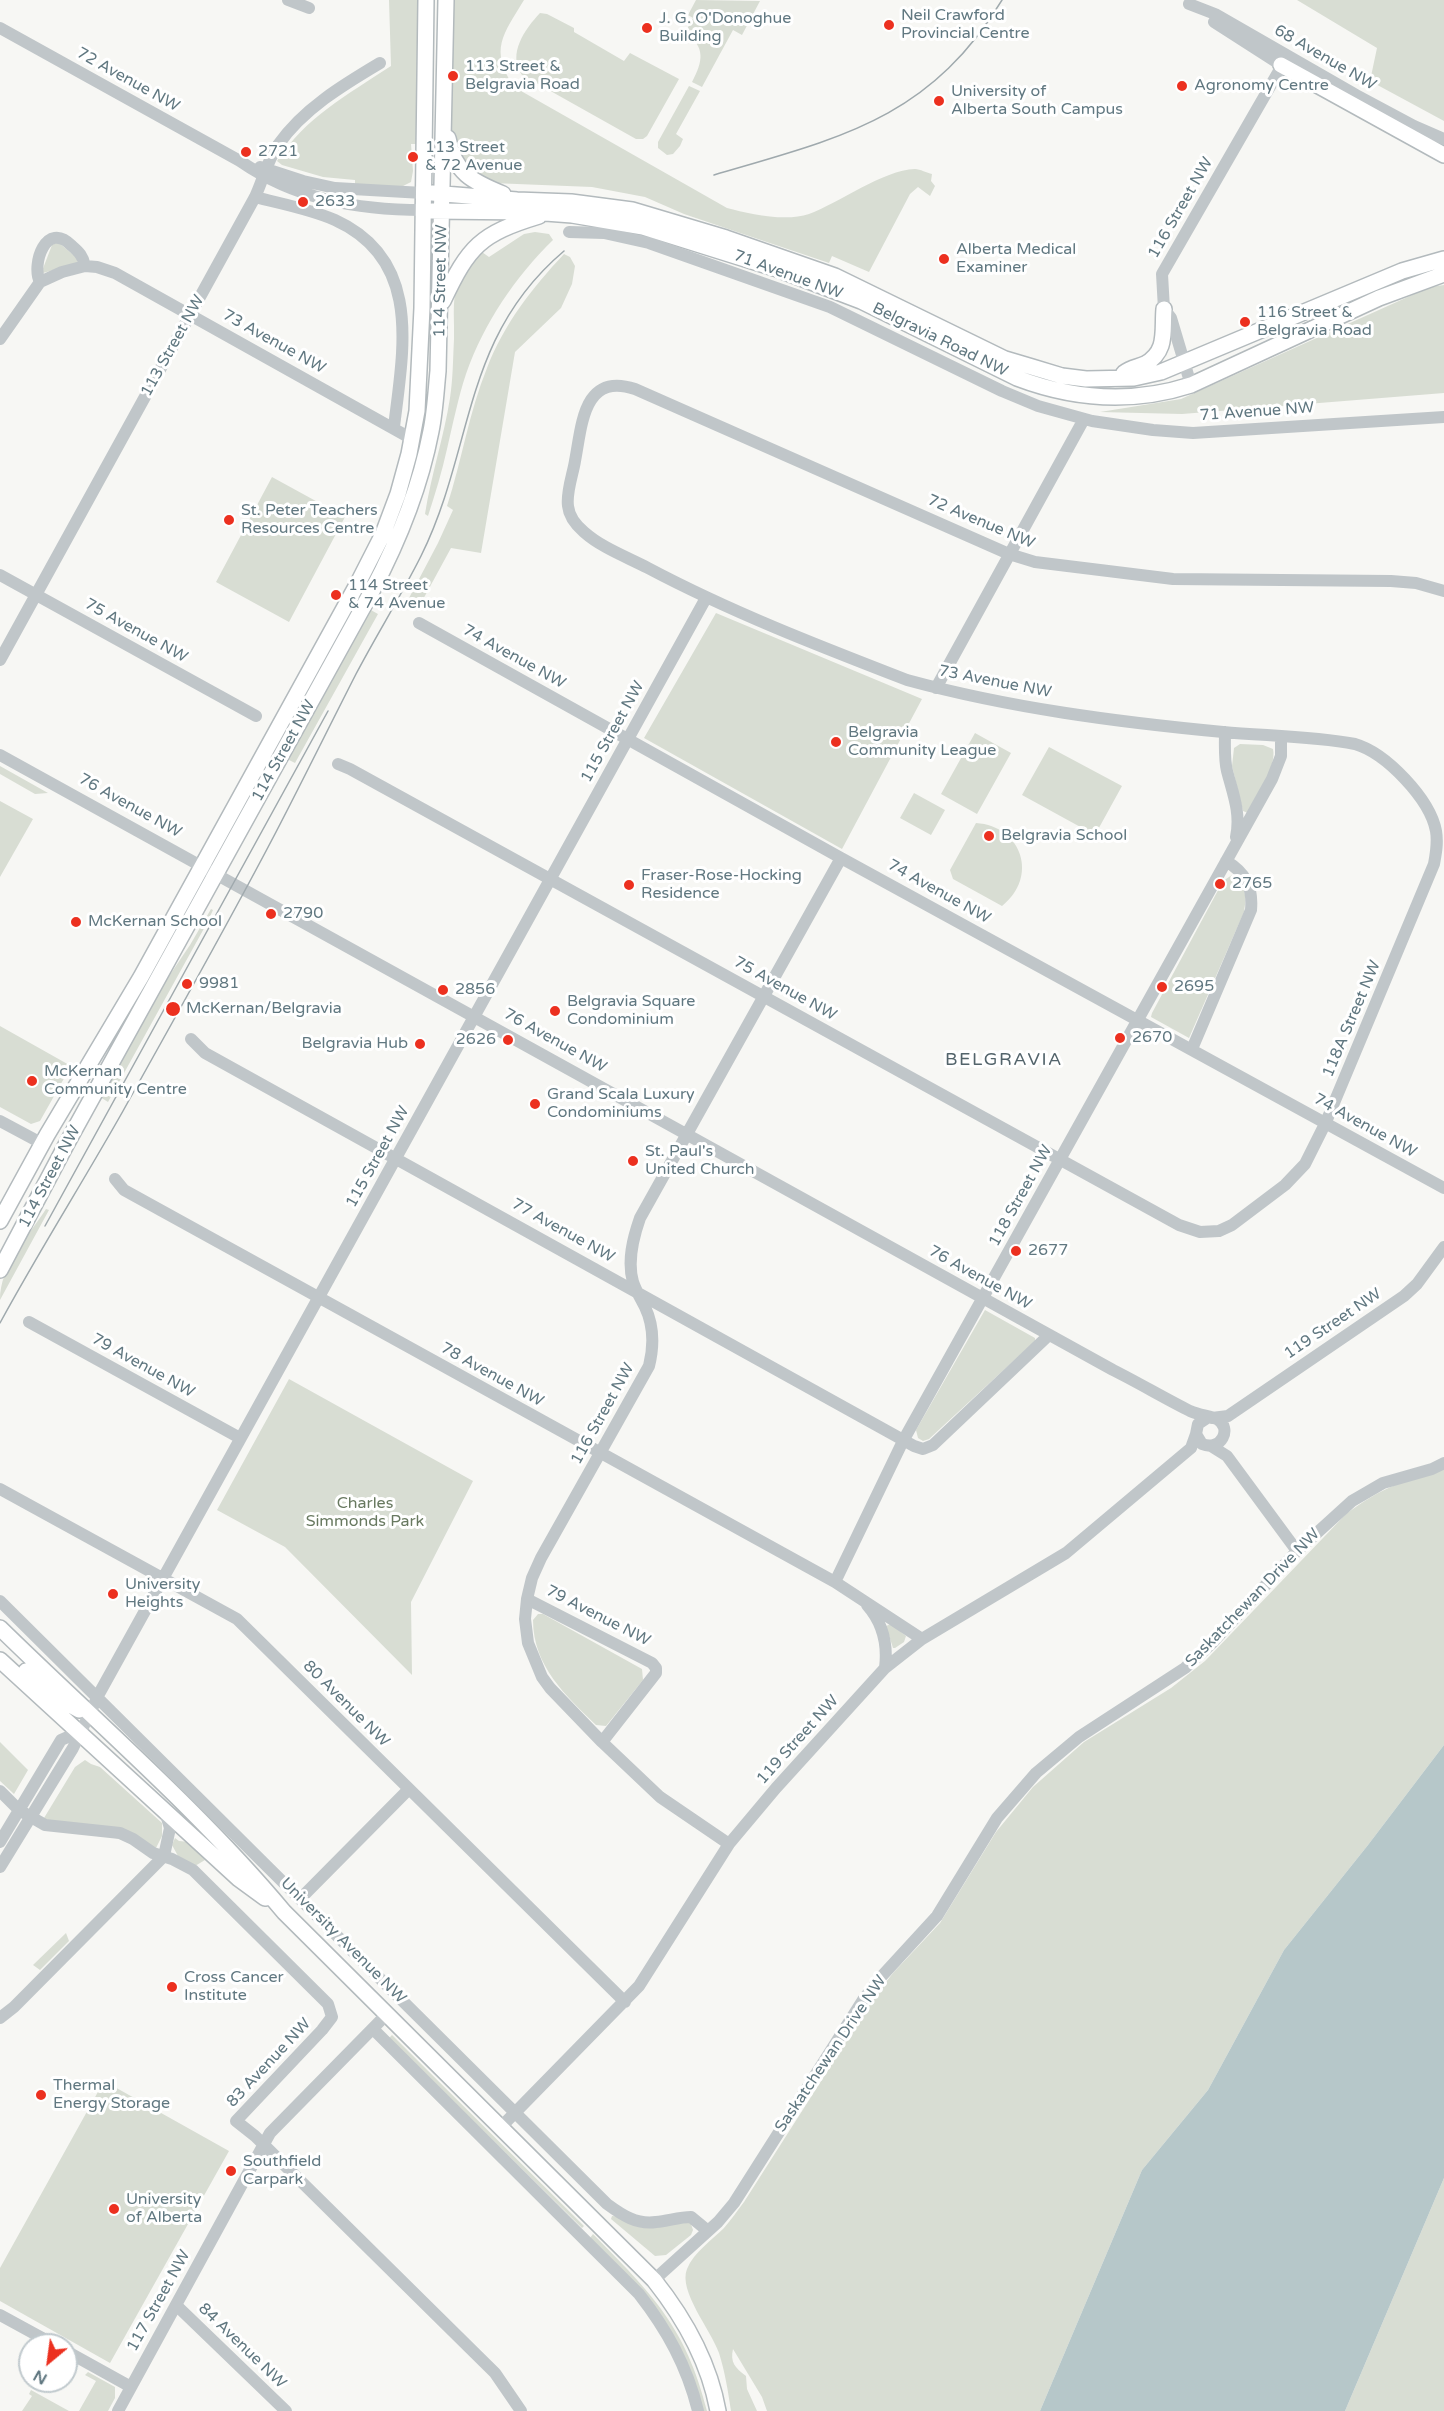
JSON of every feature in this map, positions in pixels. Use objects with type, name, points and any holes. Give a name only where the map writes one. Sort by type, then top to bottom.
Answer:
[{"type":"main road","points":[[423,193],[426,0]]},
{"type":"main road","points":[[442,187],[446,0]]},
{"type":"main road","points":[[1284,61],[1444,155]]},
{"type":"main road","points":[[444,117],[450,149],[463,173],[475,182],[517,200]]},
{"type":"main road","name":"Belgravia Road NW","points":[[423,193],[442,187],[517,200],[605,206],[658,217],[835,276],[1005,359],[1062,376],[1134,378],[1186,363],[1402,271],[1444,259]]},
{"type":"main road","name":"114 Street NW","points":[[0,1270],[372,591],[400,535],[420,478],[431,430],[438,371],[441,307],[442,187]]},
{"type":"main road","name":"114 Street NW","points":[[0,1221],[203,865],[376,548],[398,494],[412,439],[420,373],[423,193]]},
{"type":"main road","name":"Belgravia Road NW","points":[[423,210],[572,215],[622,222],[674,236],[777,269],[861,301],[984,363],[1043,388],[1072,395],[1113,398],[1167,393],[1191,386],[1379,298],[1444,274]]},
{"type":"main road","points":[[441,307],[464,261],[479,244],[503,228],[547,214]]},
{"type":"main road","points":[[1114,379],[1128,370],[1147,363],[1161,349],[1164,339],[1164,309]]},
{"type":"main road","name":"University Avenue NW","points":[[0,1628],[94,1705],[172,1793],[249,1869],[284,1912],[654,2280]]},
{"type":"main road","points":[[0,1655],[12,1660],[72,1707],[94,1705]]},
{"type":"main road","name":"University Avenue NW","points":[[0,1660],[239,1879],[284,1912]]},
{"type":"main road","points":[[79,1732],[88,1731],[97,1735],[145,1778],[172,1793]]},
{"type":"main road","points":[[654,2280],[680,2314],[693,2336],[705,2364],[718,2411]]},
{"type":"street","points":[[288,0],[309,8]]},
{"type":"street","name":"68 Avenue NW","points":[[1186,2],[1284,61],[1444,139]]},
{"type":"street","name":"72 Avenue NW","points":[[0,28],[303,194],[370,208],[423,210]]},
{"type":"street","name":"116 Street NW","points":[[1191,386],[1171,318],[1164,309],[1162,274],[1284,61]]},
{"type":"street","name":"113 Street NW","points":[[0,660],[255,197],[278,146],[311,110],[349,81],[380,63]]},
{"type":"street","name":"72 Avenue NW","points":[[265,173],[335,188],[423,193]]},
{"type":"street","points":[[338,202],[351,197],[411,198],[423,193]]},
{"type":"street","points":[[255,197],[323,215],[345,225],[373,248],[390,270],[401,300],[404,323],[394,428]]},
{"type":"street","name":"71 Avenue NW","points":[[569,232],[604,233],[649,243],[830,307],[1020,399],[1084,419],[1146,429],[1193,433],[1444,417]]},
{"type":"street","points":[[0,339],[40,282],[36,271],[47,242],[52,237],[59,236],[66,239],[82,256],[85,266]]},
{"type":"street","name":"73 Avenue NW","points":[[40,282],[62,272],[85,266],[115,273],[412,439]]},
{"type":"street","name":"72 Avenue NW","points":[[601,388],[622,384],[1009,554],[1035,562],[1173,579],[1391,581],[1416,583],[1444,591]]},
{"type":"street","name":"73 Avenue NW","points":[[601,388],[594,394],[585,411],[567,504],[568,509],[575,522],[586,534],[706,598],[890,673],[936,687],[1074,714],[1225,732],[1355,744],[1375,752],[1410,786],[1431,814]]},
{"type":"street","points":[[936,687],[1084,419]]},
{"type":"street","name":"75 Avenue NW","points":[[0,575],[256,716]]},
{"type":"street","name":"115 Street NW","points":[[0,1867],[73,1748],[79,1732],[240,1438],[397,1159],[474,1015],[706,598]]},
{"type":"street","name":"74 Avenue NW","points":[[419,623],[841,858],[1444,1188]]},
{"type":"street","name":"118 Street NW","points":[[1225,732],[1226,769],[1236,799],[1239,824],[1235,847]]},
{"type":"street","name":"118 Street NW","points":[[835,1582],[903,1441],[1272,779],[1281,756],[1281,736]]},
{"type":"street","name":"76 Avenue NW","points":[[0,755],[203,865],[1049,1335],[1189,1410],[1220,1422],[1224,1432]]},
{"type":"street","name":"75 Avenue NW","points":[[338,764],[350,768],[1179,1225],[1200,1232],[1219,1231]]},
{"type":"street","name":"118A Street NW","points":[[1219,1231],[1243,1219],[1305,1164],[1326,1122],[1434,864],[1438,847],[1431,814]]},
{"type":"street","name":"116 Street NW","points":[[527,1599],[532,1578],[542,1558],[645,1376],[651,1356],[651,1326],[633,1282],[631,1261],[636,1228],[841,858]]},
{"type":"street","points":[[1192,1049],[1251,910],[1252,896],[1247,878],[1226,861]]},
{"type":"street","name":"77 Avenue NW","points":[[191,1039],[205,1053],[637,1291],[903,1441],[923,1449],[933,1445],[1049,1335]]},
{"type":"street","points":[[0,1121],[43,1144]]},
{"type":"street","name":"78 Avenue NW","points":[[115,1179],[124,1190],[858,1595],[922,1639]]},
{"type":"street","name":"119 Street NW","points":[[1210,1418],[1228,1416],[1404,1296],[1431,1268],[1444,1247]]},
{"type":"street","name":"79 Avenue NW","points":[[30,1322],[240,1438]]},
{"type":"street","points":[[1189,1410],[1200,1442],[1227,1456],[1297,1551]]},
{"type":"street","points":[[1210,1418],[1201,1421],[1191,1448],[1219,1443],[1228,1416]]},
{"type":"street","points":[[1224,1432],[1227,1456]]},
{"type":"street","name":"119 Street NW","points":[[500,2128],[625,2002],[652,1968],[729,1844],[776,1788],[885,1668],[922,1639],[1066,1553],[1191,1448]]},
{"type":"street","name":"Saskatchewan Drive NW","points":[[654,2280],[734,2203],[863,2000],[937,1916],[978,1845],[1018,1792],[1057,1754],[1079,1737],[1185,1668],[1213,1642],[1297,1551],[1352,1501],[1383,1483],[1432,1469],[1444,1463]]},
{"type":"street","name":"80 Avenue NW","points":[[0,1490],[237,1619],[625,2002]]},
{"type":"street","name":"78 Avenue NW","points":[[858,1595],[881,1626],[887,1653],[885,1668]]},
{"type":"street","name":"79 Avenue NW","points":[[602,1742],[656,1673],[656,1668],[652,1663],[527,1599],[526,1631],[539,1671],[550,1688],[602,1742],[660,1797],[729,1844]]},
{"type":"street","name":"University Avenue NW","points":[[0,1601],[94,1705],[300,1899],[599,2197],[620,2213],[634,2220],[648,2223],[691,2217],[708,2230]]},
{"type":"street","name":"115 Street NW","points":[[0,1842],[61,1740],[79,1732]]},
{"type":"street","points":[[300,1899],[409,1789]]},
{"type":"street","points":[[0,1791],[19,1810],[45,1825],[120,1833],[153,1853],[164,1856]]},
{"type":"street","points":[[0,2018],[14,2007],[164,1856],[170,1828],[164,1809]]},
{"type":"street","name":"83 Avenue NW","points":[[164,1856],[193,1870],[328,2004],[331,2011],[332,2017],[322,2030],[236,2121],[264,2144],[495,2373],[521,2411]]},
{"type":"street","name":"117 Street NW","points":[[118,2411],[270,2133],[387,2014]]},
{"type":"street","points":[[373,2029],[639,2294],[660,2320],[687,2373],[698,2411]]},
{"type":"street","points":[[582,2237],[596,2222]]},
{"type":"street","name":"84 Avenue NW","points":[[176,2305],[286,2411]]},
{"type":"street","points":[[0,2315],[33,2333]]},
{"type":"street","points":[[78,2357],[131,2386]]},
{"type":"green space","points":[[389,0],[419,0],[416,144],[411,144],[413,171],[411,182],[403,186],[355,186],[355,180],[323,177],[282,165],[277,161],[288,145],[314,119],[391,66]]},
{"type":"green space","points":[[452,0],[524,0],[502,42],[502,62],[514,87],[727,208],[768,216],[800,216],[821,209],[889,175],[915,169],[932,174],[931,181],[935,186],[930,196],[918,187],[910,194],[869,272],[832,256],[829,263],[684,214],[645,197],[592,187],[492,183],[470,172],[451,139]]},
{"type":"green space","points":[[696,0],[760,1],[742,35],[733,30],[702,87],[692,82],[700,61],[699,49],[692,38],[685,33],[693,18],[688,15]]},
{"type":"green space","points":[[1297,0],[1444,0],[1444,121],[1370,81],[1377,48]]},
{"type":"green space","points":[[540,13],[547,14],[574,28],[574,32],[624,61],[630,53],[679,79],[647,136],[643,139],[636,139],[522,75],[516,59],[517,50],[524,34]]},
{"type":"green space","points":[[689,86],[700,91],[676,134],[683,139],[680,146],[673,154],[667,155],[658,148],[658,142]]},
{"type":"green space","points":[[535,232],[549,234],[553,240],[526,269],[502,302],[473,355],[460,392],[443,466],[428,516],[425,514],[451,391],[454,305],[459,280],[466,266],[479,250],[489,257],[524,234]]},
{"type":"green space","points":[[58,242],[77,258],[78,263],[43,273],[52,245]]},
{"type":"green space","points":[[564,254],[570,257],[575,266],[572,284],[561,308],[515,352],[481,553],[451,548],[420,605],[409,598],[453,510],[447,506],[475,402],[487,368],[502,336],[520,307]]},
{"type":"green space","points":[[1444,285],[1444,393],[1182,414],[1100,412],[1181,399],[1430,287]]},
{"type":"green space","points":[[272,477],[345,517],[289,622],[216,582]]},
{"type":"green space","points":[[369,609],[378,614],[295,763],[287,759]]},
{"type":"green space","points":[[716,613],[922,699],[842,849],[644,738]]},
{"type":"green space","points":[[975,733],[1011,753],[977,814],[941,794]]},
{"type":"green space","points":[[1240,744],[1263,745],[1273,749],[1269,773],[1248,813],[1243,811],[1232,766],[1234,748]]},
{"type":"green space","points":[[1049,747],[1122,786],[1095,835],[1022,795]]},
{"type":"green space","points":[[0,766],[48,793],[35,794],[0,774]]},
{"type":"green space","points":[[914,793],[945,810],[931,835],[900,818]]},
{"type":"green space","points":[[0,801],[33,819],[0,877]]},
{"type":"green space","points":[[976,823],[992,826],[1005,833],[1014,843],[1020,855],[1022,868],[1020,881],[1013,894],[1002,906],[953,879],[950,870]]},
{"type":"green space","points":[[1232,875],[1243,886],[1244,912],[1189,1038],[1151,1017],[1152,1013],[1223,881]]},
{"type":"green space","points":[[211,909],[213,910],[207,923],[108,1102],[100,1097],[159,991]]},
{"type":"green space","points":[[0,1026],[71,1066],[40,1121],[31,1124],[0,1107]]},
{"type":"green space","points":[[46,1209],[49,1210],[0,1300],[1,1287],[10,1263]]},
{"type":"green space","points":[[985,1310],[1035,1338],[1035,1341],[929,1439],[923,1441],[918,1438],[916,1430]]},
{"type":"green space","name":"Charles Simmonds Park","points":[[289,1379],[473,1481],[411,1602],[412,1675],[285,1547],[217,1510]]},
{"type":"green space","points":[[1444,1469],[1444,1745],[1284,1950],[1208,2090],[1142,2170],[1040,2411],[767,2411],[762,2397],[733,2349],[733,2361],[746,2376],[747,2389],[757,2411],[731,2411],[719,2353],[691,2299],[685,2278],[687,2269],[699,2252],[724,2228],[744,2202],[876,1995],[893,1973],[940,1923],[996,1832],[1033,1787],[1084,1742],[1171,1688],[1205,1661],[1347,1513],[1391,1487]]},
{"type":"green space","points":[[538,1614],[543,1614],[642,1669],[643,1680],[606,1726],[596,1725],[563,1691],[545,1666],[534,1637],[533,1620]]},
{"type":"green space","points":[[891,1624],[906,1636],[904,1642],[895,1648],[893,1648],[886,1626]]},
{"type":"green space","points":[[0,1742],[28,1770],[14,1794],[0,1781]]},
{"type":"green space","points":[[85,1760],[100,1767],[162,1823],[162,1836],[156,1848],[50,1822],[44,1818],[75,1767]]},
{"type":"green space","points":[[175,1838],[179,1841],[190,1842],[205,1860],[195,1866],[178,1856],[172,1845]]},
{"type":"green space","points":[[66,1933],[69,1941],[40,1970],[33,1965]]},
{"type":"green space","points":[[392,2035],[584,2226],[582,2228],[389,2038]]},
{"type":"green space","name":"University of Alberta","points":[[104,2081],[229,2151],[110,2363],[78,2345],[78,2333],[57,2333],[0,2301],[0,2268]]},
{"type":"green space","points":[[1444,2178],[1444,2411],[1345,2411]]},
{"type":"green space","points":[[612,2216],[688,2222],[693,2230],[691,2235],[666,2255],[655,2256],[611,2219]]},
{"type":"green space","points":[[593,2234],[649,2294],[677,2334],[689,2356],[707,2411],[703,2411],[694,2382],[673,2335],[629,2278],[590,2238]]},
{"type":"green space","points":[[88,2372],[115,2387],[115,2398],[108,2411],[79,2411],[96,2381],[85,2375]]},
{"type":"green space","points":[[36,2393],[69,2411],[22,2411],[32,2396],[29,2394]]},
{"type":"shaded area","points":[[1444,1745],[1444,2178],[1345,2411],[1040,2411],[1142,2170],[1208,2090],[1284,1950]]},
{"type":"tram line","points":[[714,175],[801,149],[878,119],[912,98],[944,73],[974,40],[1002,0]]},
{"type":"tram line","points":[[0,1323],[123,1111],[220,937],[356,674],[421,556],[452,475],[474,395],[488,357],[506,320],[530,285],[564,251]]},
{"type":"tram line","points":[[45,1226],[328,711]]},
{"type":"place","name":"Neil Crawford Provincial Centre","points":[[889,25]]},
{"type":"place","name":"J. G. O'Donoghue Building","points":[[647,28]]},
{"type":"place","name":"113 Street & Belgravia Road","points":[[453,76]]},
{"type":"place","name":"Agronomy Centre","points":[[1182,86]]},
{"type":"place","name":"University of Alberta South Campus","points":[[939,101]]},
{"type":"place","name":"2721","points":[[246,152]]},
{"type":"place","name":"113 Street & 72 Avenue","points":[[413,157]]},
{"type":"place","name":"2633","points":[[303,202]]},
{"type":"place","name":"Alberta Medical Examiner","points":[[944,259]]},
{"type":"place","name":"116 Street & Belgravia Road","points":[[1245,322]]},
{"type":"place","name":"St. Peter Teachers Resources Centre","points":[[229,520]]},
{"type":"place","name":"114 Street & 74 Avenue","points":[[336,595]]},
{"type":"place","name":"Belgravia Community League","points":[[836,742]]},
{"type":"place","name":"Belgravia School","points":[[989,836]]},
{"type":"place","name":"2765","points":[[1220,884]]},
{"type":"place","name":"Fraser-Rose-Hocking Residence","points":[[629,885]]},
{"type":"place","name":"2790","points":[[271,914]]},
{"type":"place","name":"McKernan School","points":[[76,922]]},
{"type":"place","name":"9981","points":[[187,984]]},
{"type":"place","name":"2695","points":[[1162,987]]},
{"type":"place","name":"2856","points":[[443,990]]},
{"type":"place","name":"McKernan/Belgravia","points":[[173,1009]]},
{"type":"place","name":"Belgravia Square Condominium","points":[[555,1011]]},
{"type":"place","name":"2670","points":[[1120,1038]]},
{"type":"place","name":"2626","points":[[508,1040]]},
{"type":"place","name":"Belgravia Hub","points":[[420,1044]]},
{"type":"place","name":"McKernan Community Centre","points":[[32,1081]]},
{"type":"place","name":"Grand Scala Luxury Condominiums","points":[[535,1104]]},
{"type":"place","name":"St. Paul's United Church","points":[[633,1161]]},
{"type":"place","name":"2677","points":[[1016,1251]]},
{"type":"place","name":"University Heights","points":[[113,1594]]},
{"type":"place","name":"Cross Cancer Institute","points":[[172,1987]]},
{"type":"place","name":"Thermal Energy Storage","points":[[41,2095]]},
{"type":"place","name":"Southfield Carpark","points":[[231,2171]]},
{"type":"place","name":"University of Alberta","points":[[114,2209]]},
{"type":"district","name":"BELGRAVIA","points":[[1004,1060]]}]
